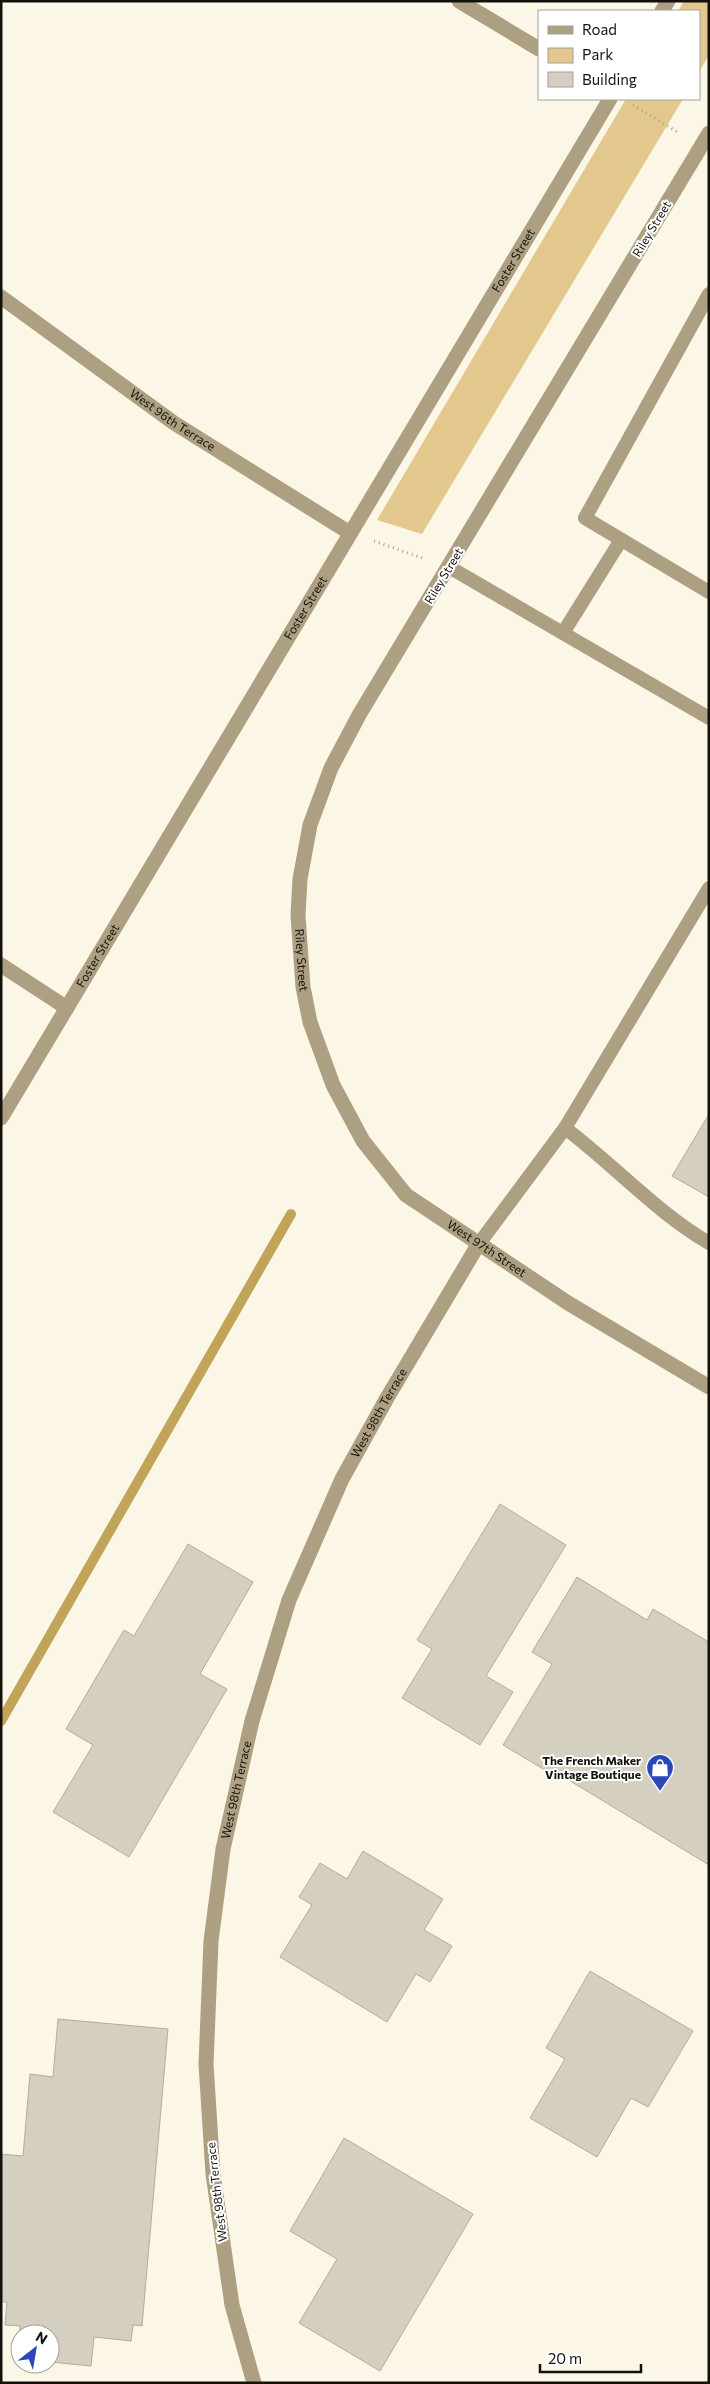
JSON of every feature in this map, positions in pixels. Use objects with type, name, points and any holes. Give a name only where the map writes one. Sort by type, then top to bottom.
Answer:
[{"type":"street","points":[[459,1],[538,48]]},
{"type":"street","name":"Foster Street","points":[[1,1118],[609,100]]},
{"type":"street","name":"Riley Street","points":[[322,1054],[310,1022],[303,986],[298,914],[300,879],[310,825],[331,768],[359,714],[705,139]]},
{"type":"street","name":"West 96th Terrace","points":[[1,297],[174,423],[350,533]]},
{"type":"street","points":[[1,965],[67,1008]]},
{"type":"street","name":"West 97th Street","points":[[322,1054],[333,1085],[363,1140],[385,1171],[406,1195],[478,1245],[568,1303],[709,1387]]},
{"type":"street","name":"West 98th Terrace","points":[[254,2383],[232,2305],[213,2174],[206,2074],[211,1941],[224,1849],[252,1721],[289,1600],[342,1479],[387,1398],[478,1245]]},
{"type":"lane","points":[[709,294],[585,518],[709,592]]},
{"type":"lane","points":[[563,634],[621,540]]},
{"type":"lane","points":[[449,567],[709,718]]},
{"type":"lane","points":[[478,1245],[565,1128],[709,888]]},
{"type":"lane","points":[[565,1128],[684,1228],[709,1243]]},
{"type":"path","points":[[630,104],[705,139]]},
{"type":"path","points":[[350,533],[449,567]]},
{"type":"green space","points":[[684,1],[709,1],[709,55],[700,70],[700,10],[679,10]]},
{"type":"green space","points":[[625,100],[682,100],[422,534],[377,520]]},
{"type":"building","points":[[709,1114],[709,1197],[672,1176]]},
{"type":"building","points":[[500,1504],[566,1545],[486,1676],[513,1692],[480,1745],[402,1698],[432,1649],[417,1640]]},
{"type":"building","points":[[188,1544],[253,1582],[200,1674],[227,1689],[129,1857],[53,1812],[93,1745],[66,1729],[124,1630],[134,1636]]},
{"type":"building","points":[[577,1577],[647,1620],[653,1609],[709,1642],[709,1865],[557,1773],[555,1776],[503,1745],[552,1664],[532,1652]]},
{"type":"building","points":[[363,1851],[443,1899],[424,1930],[452,1946],[430,1982],[416,1974],[387,2022],[280,1957],[312,1905],[299,1897],[320,1863],[347,1879]]},
{"type":"building","points":[[590,1971],[693,2031],[648,2107],[631,2098],[597,2157],[530,2118],[565,2059],[546,2048]]},
{"type":"building","points":[[58,2019],[168,2029],[142,2326],[133,2325],[131,2341],[94,2337],[91,2366],[60,2363],[60,2324],[5,2325],[7,2302],[1,2302],[1,2154],[23,2156],[30,2074],[53,2077]]},
{"type":"building","points":[[344,2138],[473,2214],[380,2371],[299,2323],[337,2259],[290,2231]]},
{"type":"waterway","points":[[1,1721],[291,1214]]},
{"type":"place","name":"The French Maker Vintage Boutique","points":[[660,1792]]}]
